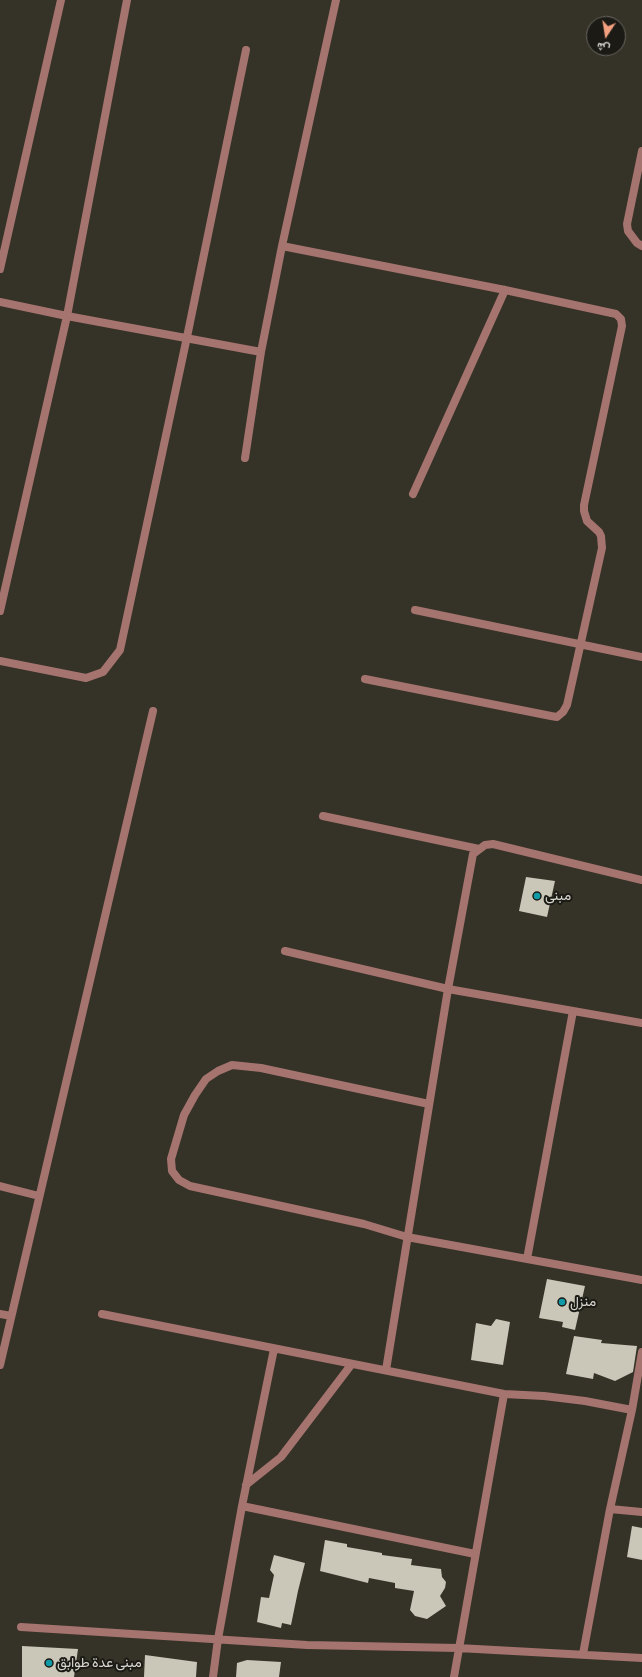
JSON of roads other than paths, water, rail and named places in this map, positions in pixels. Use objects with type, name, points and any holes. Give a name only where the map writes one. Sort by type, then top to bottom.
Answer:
[{"type":"street","points":[[0,269],[61,0]]},
{"type":"street","points":[[0,611],[67,316],[127,0]]},
{"type":"street","points":[[245,458],[261,352],[282,246],[336,0]]},
{"type":"street","points":[[0,661],[86,678],[103,672],[120,650],[187,337],[246,50]]},
{"type":"street","points":[[642,151],[627,224],[628,232],[642,246]]},
{"type":"street","points":[[282,246],[505,290],[616,314],[622,322],[584,505],[587,521],[599,532],[603,542],[567,705],[563,712],[557,717],[365,679]]},
{"type":"street","points":[[413,494],[505,290]]},
{"type":"street","points":[[0,302],[261,352]]},
{"type":"street","points":[[415,610],[642,657]]},
{"type":"street","points":[[0,1365],[153,711]]},
{"type":"street","points":[[323,816],[479,849]]},
{"type":"street","points":[[386,1370],[448,989],[471,858],[485,845],[493,844],[642,880]]},
{"type":"street","points":[[285,950],[448,989],[642,1023]]},
{"type":"street","points":[[527,1259],[573,1011]]},
{"type":"street","points":[[429,1104],[261,1068],[232,1065],[218,1071],[206,1079],[195,1094],[184,1115],[171,1159],[172,1171],[179,1180],[190,1186],[364,1224],[407,1237],[642,1280]]},
{"type":"street","points":[[0,1186],[39,1196]]},
{"type":"street","points":[[0,1314],[11,1316]]},
{"type":"street","points":[[102,1314],[351,1365],[386,1370],[504,1394],[544,1396],[585,1401],[632,1410]]},
{"type":"street","points":[[213,1677],[218,1639],[242,1506],[274,1349]]},
{"type":"street","points":[[583,1654],[610,1509],[632,1410],[642,1352]]},
{"type":"street","points":[[246,1485],[281,1457],[351,1365]]},
{"type":"street","points":[[454,1677],[504,1394]]},
{"type":"street","points":[[242,1506],[475,1554]]},
{"type":"street","points":[[610,1509],[642,1512]]},
{"type":"street","points":[[21,1627],[315,1646],[458,1648],[642,1658]]},
{"type":"place","name":"مبنى","points":[[537,896]]},
{"type":"place","name":"منزل","points":[[562,1302]]},
{"type":"place","name":"مبنى عدة طوابق","points":[[49,1663]]}]
